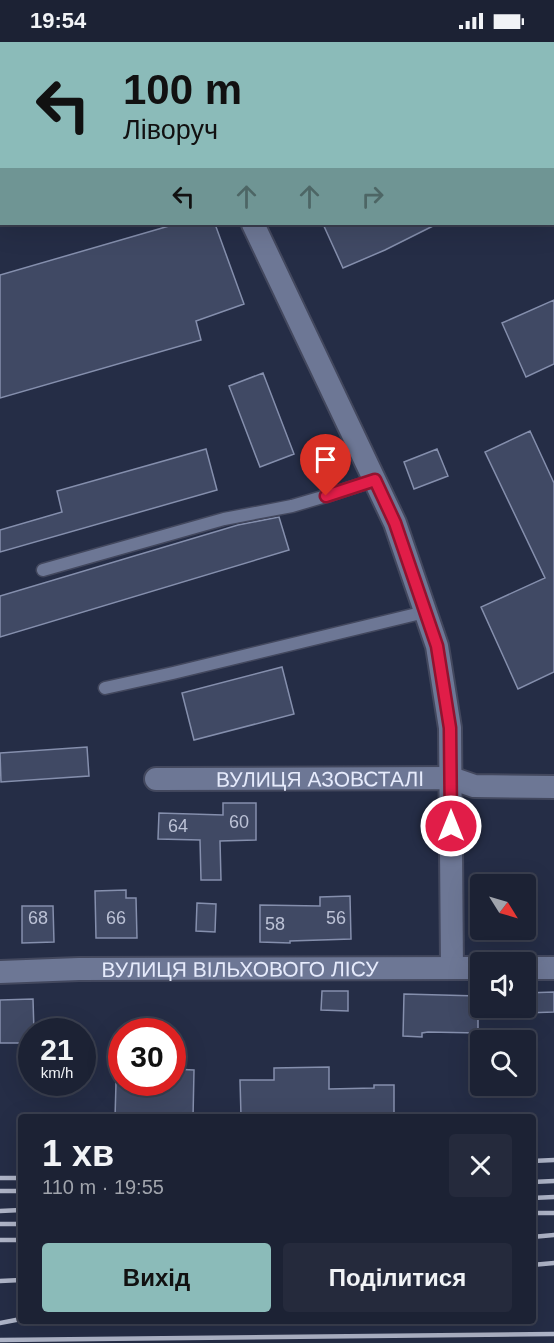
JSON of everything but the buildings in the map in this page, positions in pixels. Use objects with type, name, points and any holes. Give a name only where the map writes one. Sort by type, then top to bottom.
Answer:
[{"type":"street","points":[[253,225],[395,523],[437,646],[450,728],[452,968]]},
{"type":"street","name":"ВУЛИЦЯ АЗОВСТАЛІ","points":[[156,779],[451,778],[474,786],[554,787]]},
{"type":"street","name":"ВУЛИЦЯ ВІЛЬХОВОГО ЛІСУ","points":[[0,972],[79,969],[470,968]]},
{"type":"street","points":[[536,968],[554,968]]},
{"type":"lane","points":[[43,570],[224,519],[303,502],[375,480]]},
{"type":"lane","points":[[105,688],[425,612]]},
{"type":"railway","points":[[536,1161],[554,1160]]},
{"type":"railway","points":[[0,1178],[18,1178]]},
{"type":"railway","points":[[536,1182],[554,1181]]},
{"type":"railway","points":[[0,1191],[18,1191]]},
{"type":"railway","points":[[536,1198],[554,1197]]},
{"type":"railway","points":[[0,1211],[18,1210]]},
{"type":"railway","points":[[536,1213],[554,1213]]},
{"type":"railway","points":[[0,1224],[18,1224]]},
{"type":"railway","points":[[536,1237],[554,1235]]},
{"type":"railway","points":[[0,1240],[18,1240]]},
{"type":"railway","points":[[536,1265],[554,1263]]},
{"type":"railway","points":[[0,1281],[18,1280]]},
{"type":"railway","points":[[0,1323],[18,1320]]},
{"type":"railway","points":[[0,1340],[554,1334]]},
{"type":"route","points":[[326,496],[375,480],[395,523],[437,646],[450,728],[451,826]]}]
